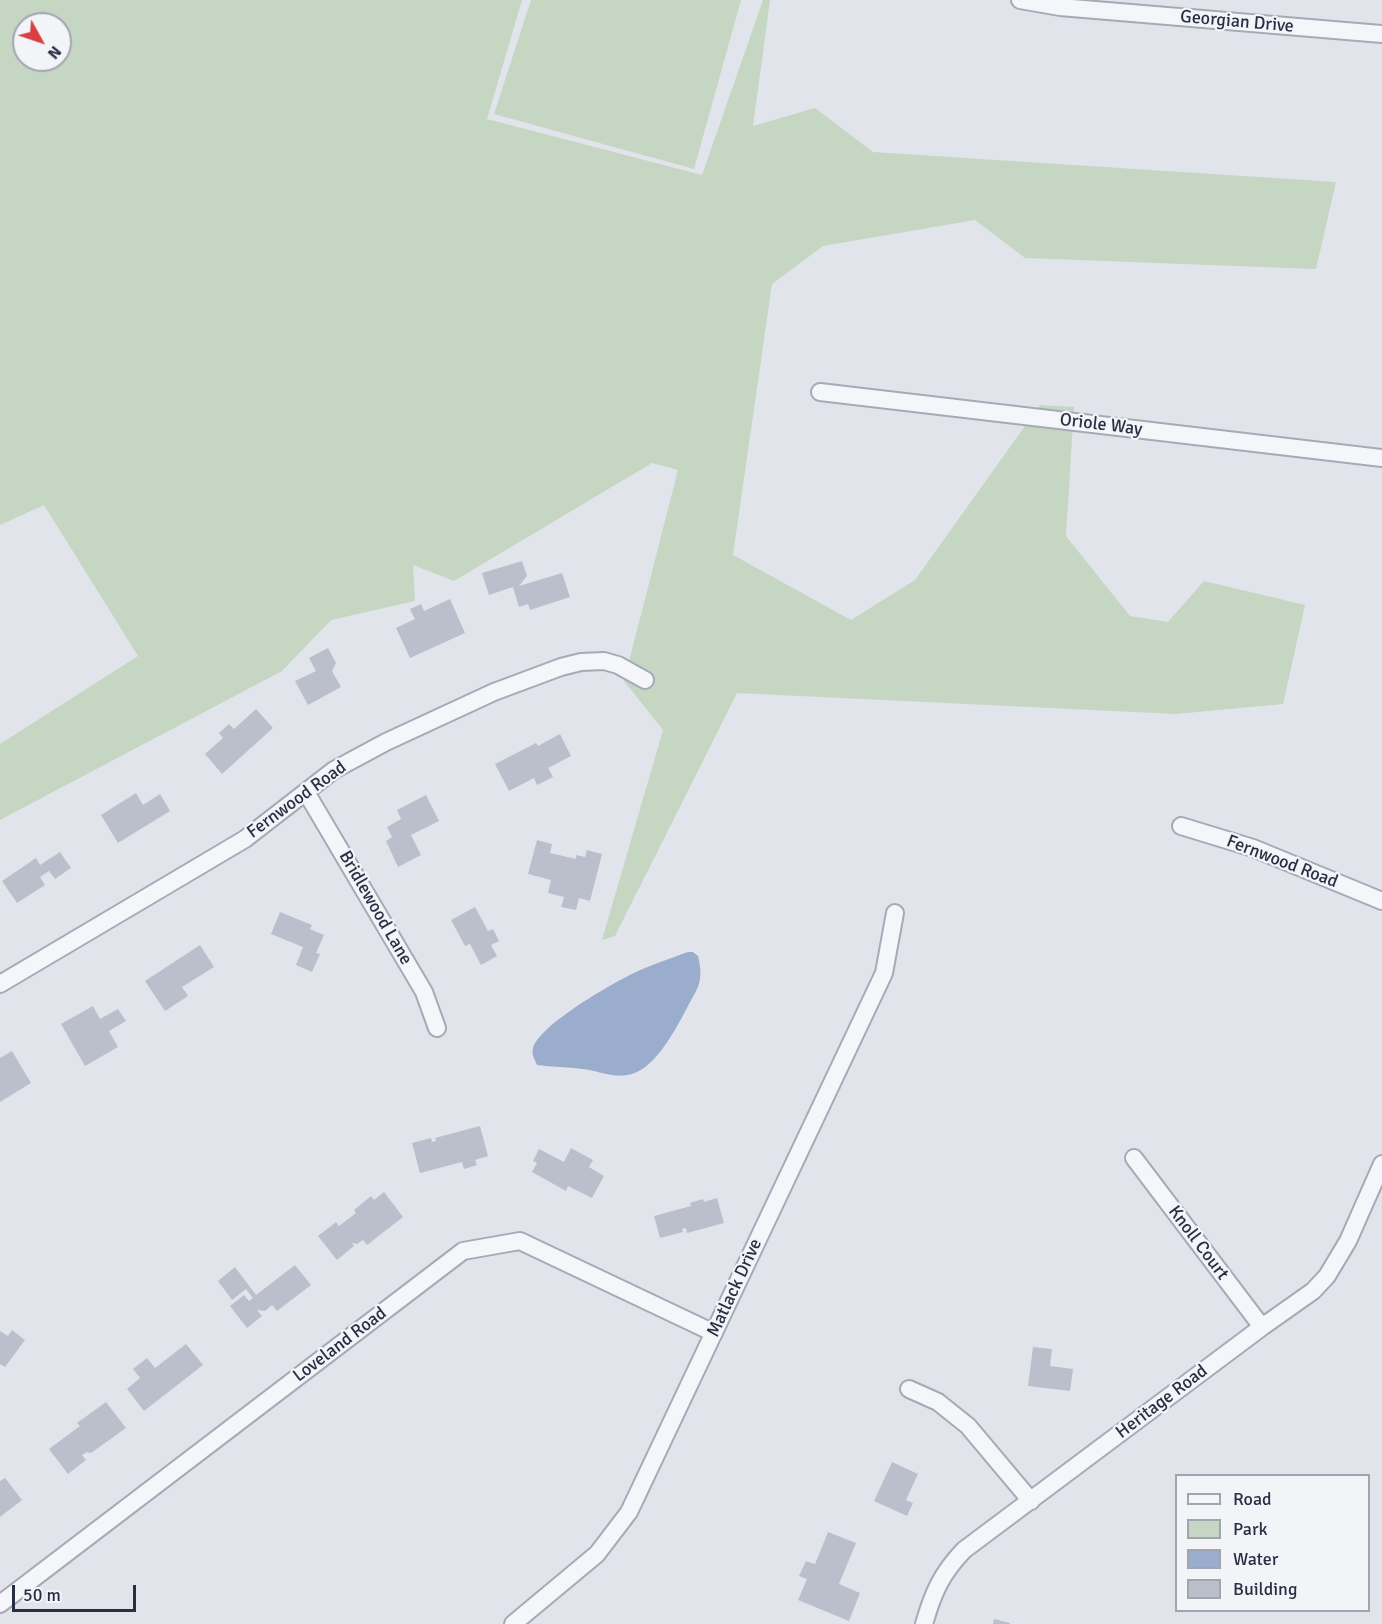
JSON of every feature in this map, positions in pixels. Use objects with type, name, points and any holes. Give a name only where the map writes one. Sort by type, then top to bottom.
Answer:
[{"type":"street","name":"Georgian Drive","points":[[1031,1],[1060,7],[1382,34]]},
{"type":"street","name":"Oriole Way","points":[[820,392],[1382,458]]},
{"type":"street","name":"Fernwood Road","points":[[0,984],[245,839],[334,770],[386,742],[494,692],[581,662],[604,661],[618,665],[645,680]]},
{"type":"street","name":"Bridlewood Lane","points":[[306,792],[424,992],[436,1028]]},
{"type":"street","name":"Fernwood Road","points":[[1181,826],[1253,849],[1382,901]]},
{"type":"street","name":"Matlack Drive","points":[[513,1624],[597,1554],[629,1512],[884,973],[895,913]]},
{"type":"street","name":"Knoll Court","points":[[1134,1158],[1262,1327]]},
{"type":"street","name":"Heritage Road","points":[[924,1624],[932,1597],[950,1565],[964,1550],[1313,1291],[1327,1276],[1348,1241],[1382,1164]]},
{"type":"street","name":"Loveland Road","points":[[0,1604],[463,1251],[520,1241],[714,1333]]},
{"type":"street","points":[[909,1389],[938,1402],[968,1426],[1031,1500]]},
{"type":"green space","points":[[0,0],[522,0],[487,119],[702,175],[763,0],[770,0],[753,126],[815,108],[873,152],[1336,182],[1316,269],[1025,258],[975,220],[823,246],[772,284],[733,555],[851,620],[915,580],[1040,405],[1074,407],[1066,536],[1130,616],[1168,622],[1204,581],[1305,605],[1283,704],[1176,714],[737,693],[615,936],[602,940],[663,730],[624,681],[678,470],[652,463],[454,581],[413,565],[415,601],[331,620],[282,671],[0,820],[0,744],[138,656],[44,505],[0,525]]},
{"type":"green space","points":[[531,0],[741,0],[694,169],[494,114]]},
{"type":"water","points":[[693,952],[698,956],[700,979],[698,986],[666,1044],[641,1070],[619,1076],[583,1069],[537,1065],[533,1048],[538,1039],[561,1017],[621,979]]},
{"type":"building","points":[[522,561],[527,576],[519,586],[562,573],[570,597],[530,610],[528,604],[519,607],[513,587],[489,595],[482,573]]},
{"type":"building","points":[[450,599],[465,633],[410,658],[396,628],[415,619],[410,609],[421,604],[424,611]]},
{"type":"building","points":[[328,648],[336,663],[332,671],[341,687],[308,705],[295,681],[316,671],[309,658]]},
{"type":"building","points":[[256,709],[273,728],[222,774],[205,754],[223,738],[219,733],[229,724],[234,729]]},
{"type":"building","points":[[560,734],[571,756],[548,768],[553,777],[537,785],[534,778],[509,791],[495,764],[536,743],[538,746]]},
{"type":"building","points":[[136,793],[143,805],[160,794],[170,811],[118,843],[101,815]]},
{"type":"building","points":[[426,795],[439,821],[411,835],[421,855],[398,867],[386,841],[392,837],[387,827],[401,819],[397,810]]},
{"type":"building","points":[[537,840],[552,844],[550,853],[576,859],[576,855],[585,857],[587,850],[602,854],[590,901],[579,898],[576,910],[561,907],[564,897],[548,893],[551,880],[528,874]]},
{"type":"building","points":[[60,852],[71,868],[55,879],[49,871],[40,877],[45,885],[17,903],[2,881],[36,858],[40,865]]},
{"type":"building","points":[[475,907],[488,931],[493,929],[499,941],[491,945],[497,956],[481,965],[470,944],[465,946],[451,920]]},
{"type":"building","points":[[280,912],[312,925],[310,929],[324,935],[316,953],[320,954],[312,972],[296,965],[303,947],[271,934]]},
{"type":"building","points":[[200,945],[214,967],[182,987],[188,996],[165,1011],[145,981]]},
{"type":"building","points":[[93,1006],[100,1019],[118,1009],[126,1021],[109,1031],[118,1047],[85,1066],[61,1024]]},
{"type":"building","points":[[12,1051],[31,1083],[0,1102],[0,1058]]},
{"type":"building","points":[[480,1126],[488,1156],[475,1160],[477,1165],[464,1169],[462,1162],[420,1173],[412,1143],[431,1138],[432,1142],[436,1141],[435,1138]]},
{"type":"building","points":[[571,1148],[593,1160],[589,1167],[604,1176],[592,1198],[568,1186],[566,1191],[532,1172],[537,1163],[533,1161],[539,1149],[564,1162]]},
{"type":"building","points":[[384,1192],[403,1217],[367,1245],[363,1240],[357,1244],[352,1243],[354,1246],[337,1260],[318,1236],[336,1222],[339,1226],[356,1213],[354,1210],[371,1196],[374,1200]]},
{"type":"building","points":[[717,1198],[724,1223],[687,1233],[686,1228],[682,1229],[683,1232],[660,1238],[654,1216],[691,1206],[690,1203],[703,1199],[704,1202]]},
{"type":"building","points":[[295,1265],[311,1285],[277,1311],[272,1305],[265,1311],[257,1310],[262,1316],[247,1328],[230,1306],[244,1295],[249,1301],[253,1298],[246,1289],[232,1300],[218,1281],[235,1267],[256,1295]]},
{"type":"building","points":[[12,1330],[25,1340],[5,1367],[0,1364],[0,1331],[8,1336]]},
{"type":"building","points":[[186,1344],[203,1365],[144,1411],[127,1389],[140,1378],[133,1369],[147,1358],[155,1368]]},
{"type":"building","points":[[1033,1347],[1052,1349],[1050,1366],[1073,1369],[1070,1391],[1028,1386]]},
{"type":"building","points":[[106,1402],[126,1428],[91,1453],[87,1452],[82,1455],[86,1460],[68,1474],[49,1449],[80,1426],[77,1423]]},
{"type":"building","points":[[892,1462],[918,1474],[906,1500],[913,1503],[907,1516],[874,1501]]},
{"type":"building","points":[[5,1478],[22,1500],[0,1517],[0,1481]]},
{"type":"building","points":[[828,1532],[856,1543],[839,1584],[860,1593],[849,1621],[798,1600],[807,1579],[799,1576],[806,1561],[815,1564]]},
{"type":"building","points":[[994,1619],[1010,1623],[1010,1624],[993,1624]]}]
